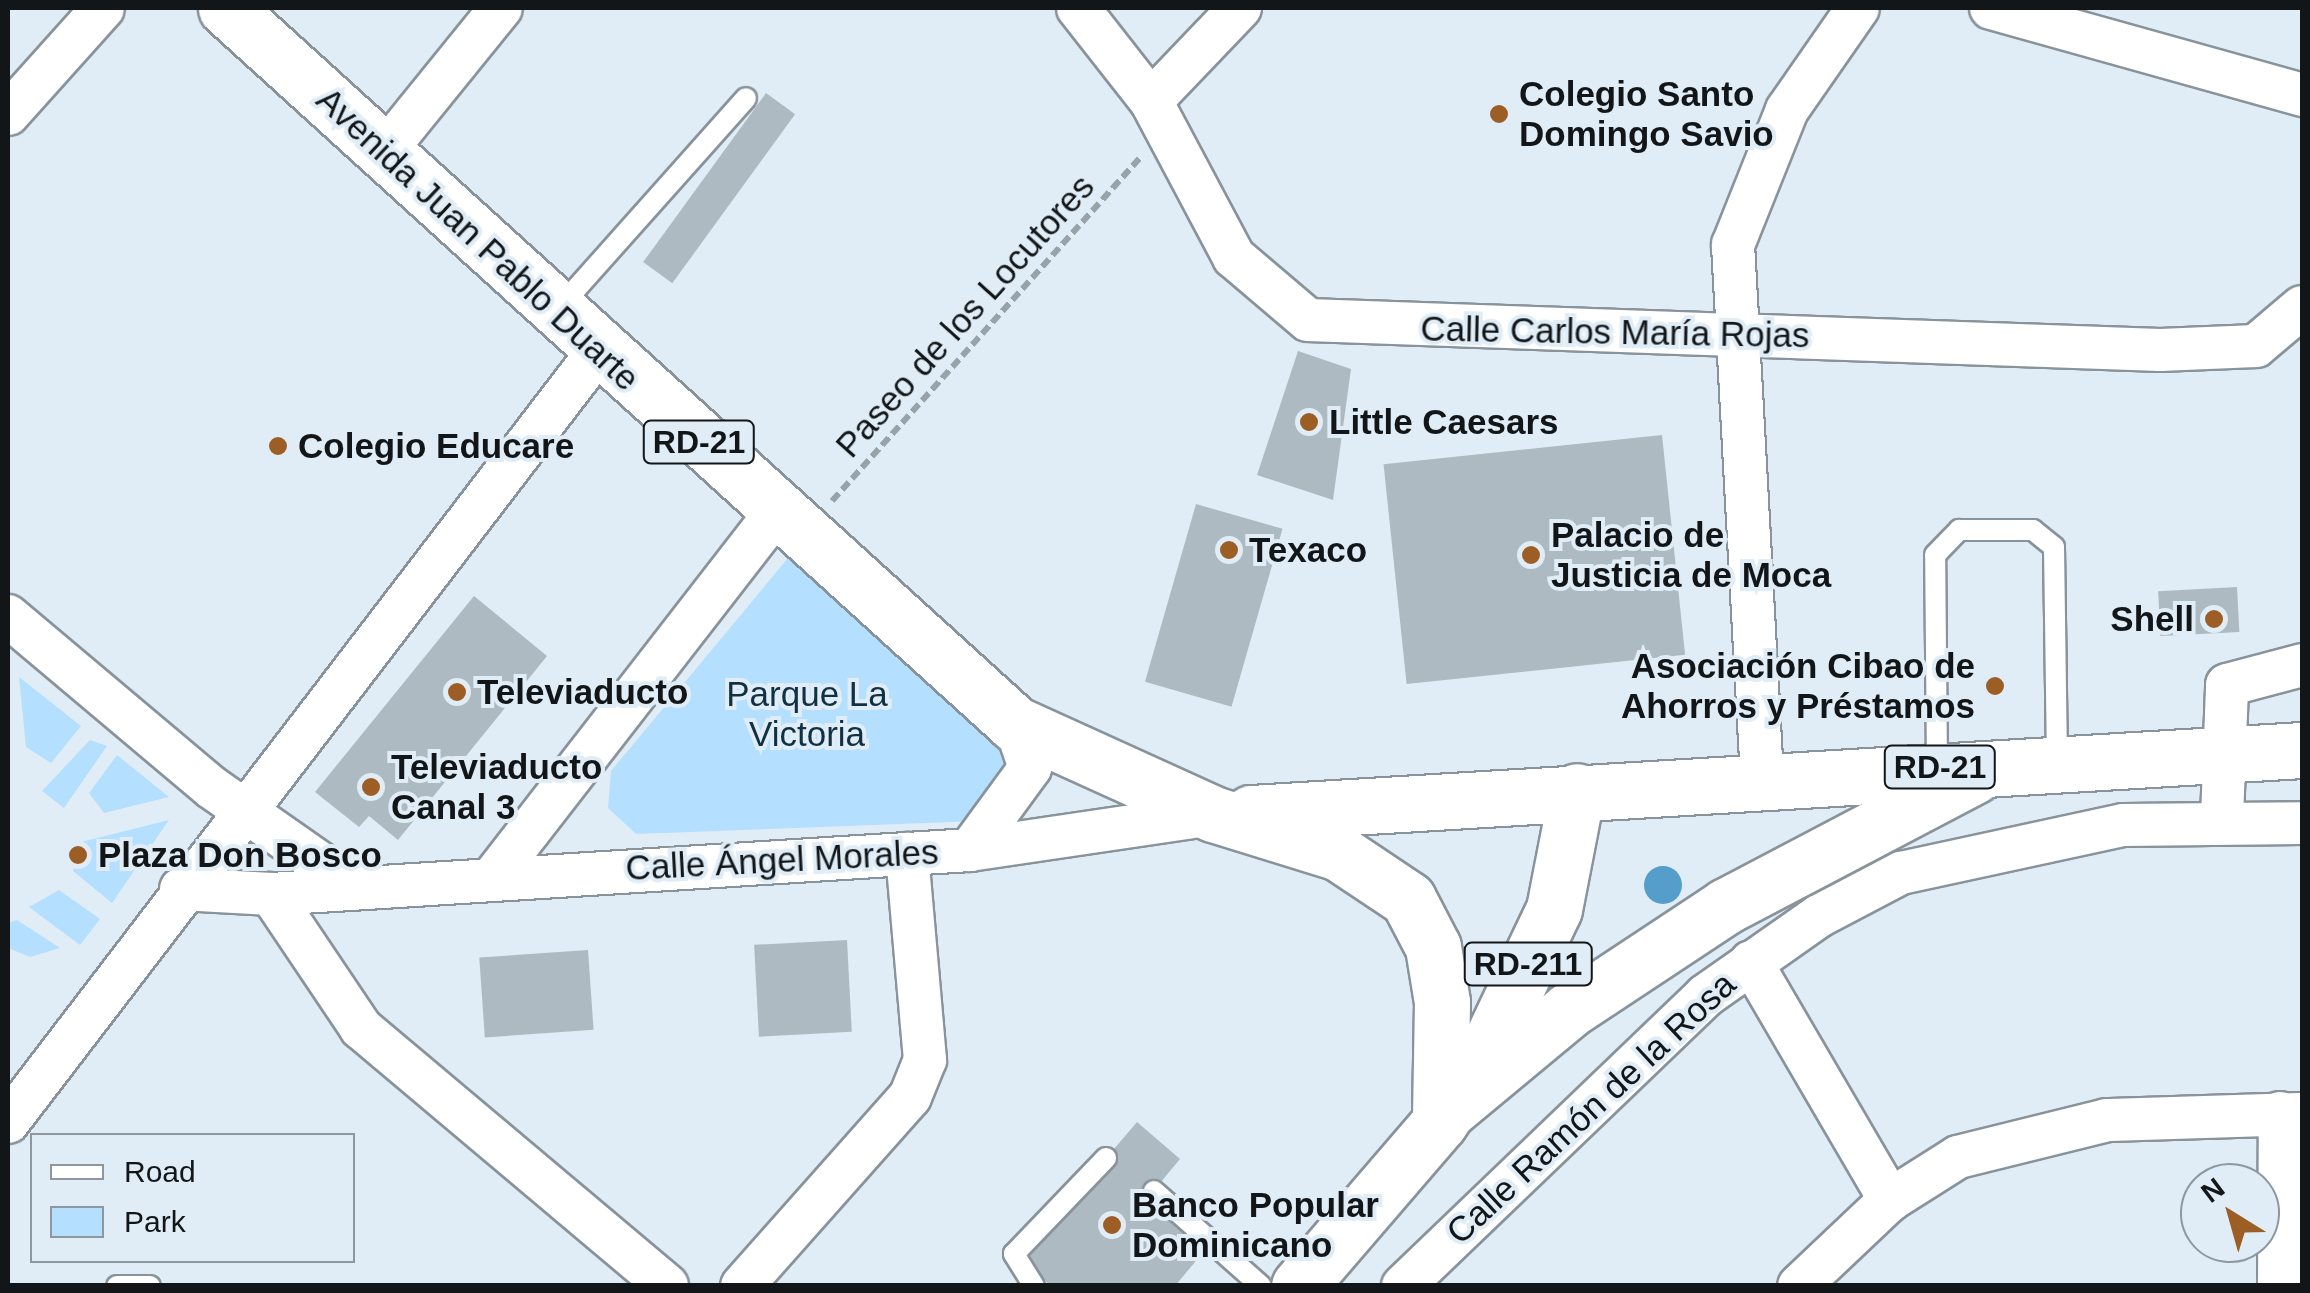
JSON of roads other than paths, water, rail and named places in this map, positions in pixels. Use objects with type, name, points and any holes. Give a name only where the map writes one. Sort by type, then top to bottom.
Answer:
[{"type":"main road","name":"Avenida Juan Pablo Duarte","points":[[226,8],[555,313],[1014,724],[1213,814],[1339,853],[1408,899],[1433,947],[1442,1002],[1446,1115]]},
{"type":"main road","name":"RD-21","points":[[1213,814],[2000,762],[2302,750]]},
{"type":"main road","points":[[1446,1115],[1570,1010],[1726,906],[2000,762]]},
{"type":"main road","name":"RD-211","points":[[1299,1286],[1446,1115],[1554,909],[1577,791]]},
{"type":"street","points":[[8,114],[103,8]]},
{"type":"street","points":[[384,151],[501,8]]},
{"type":"street","name":"Calle Carlos María Rojas","points":[[1078,8],[1158,116],[1234,257],[1308,320],[2224,349],[2256,346],[2302,307]]},
{"type":"street","points":[[1158,116],[1240,8]]},
{"type":"street","points":[[1762,778],[1733,334],[1733,245],[1755,174],[1858,8]]},
{"type":"street","points":[[1991,8],[2302,95]]},
{"type":"street","points":[[8,1122],[181,889],[600,350]]},
{"type":"street","points":[[494,876],[789,525]]},
{"type":"street","points":[[8,616],[244,808],[348,883]]},
{"type":"street","points":[[2222,818],[2221,751],[2227,686],[2302,665]]},
{"type":"street","points":[[970,850],[1030,768],[1014,724]]},
{"type":"street","name":"Calle Ángel Morales","points":[[181,889],[270,894],[348,883],[970,850],[1213,814]]},
{"type":"street","name":"Calle Ramón de la Rosa","points":[[1403,1286],[1566,1123],[1751,962],[1901,874],[2010,843],[2222,818],[2302,823]]},
{"type":"street","points":[[742,1286],[910,1096],[925,1060],[906,854]]},
{"type":"street","points":[[270,894],[360,1028],[666,1286]]},
{"type":"street","points":[[1751,962],[1890,1200]]},
{"type":"street","points":[[1799,1286],[1890,1200],[1958,1157],[2036,1131],[2291,1114],[2279,1286]]},
{"type":"lane","points":[[555,313],[746,98]]},
{"type":"lane","points":[[1937,767],[1934,555],[1959,530],[2033,530],[2054,547],[2057,759]]},
{"type":"lane","points":[[1034,1286],[1014,1254],[1106,1158]]},
{"type":"lane","points":[[1154,1191],[1260,1286]]},
{"type":"lane","points":[[117,1286],[150,1286]]},
{"type":"place","name":"Colegio Santo Domingo Savio","points":[[1499,114]]},
{"type":"place","name":"Little Caesars","points":[[1309,422]]},
{"type":"place","name":"Colegio Educare","points":[[278,446]]},
{"type":"place","name":"Texaco","points":[[1229,550]]},
{"type":"place","name":"Palacio de Justicia de Moca","points":[[1531,555]]},
{"type":"place","name":"Shell","points":[[2214,619]]},
{"type":"place","name":"Asociación Cibao de Ahorros y Préstamos","points":[[1995,686]]},
{"type":"place","name":"Televiaducto","points":[[457,692]]},
{"type":"place","name":"Televiaducto Canal 3","points":[[371,787]]},
{"type":"place","name":"Plaza Don Bosco","points":[[78,855]]},
{"type":"place","name":"Banco Popular Dominicano","points":[[1112,1225]]},
{"type":"park label","name":"Parque La Victoria","points":[[807,714]]}]
